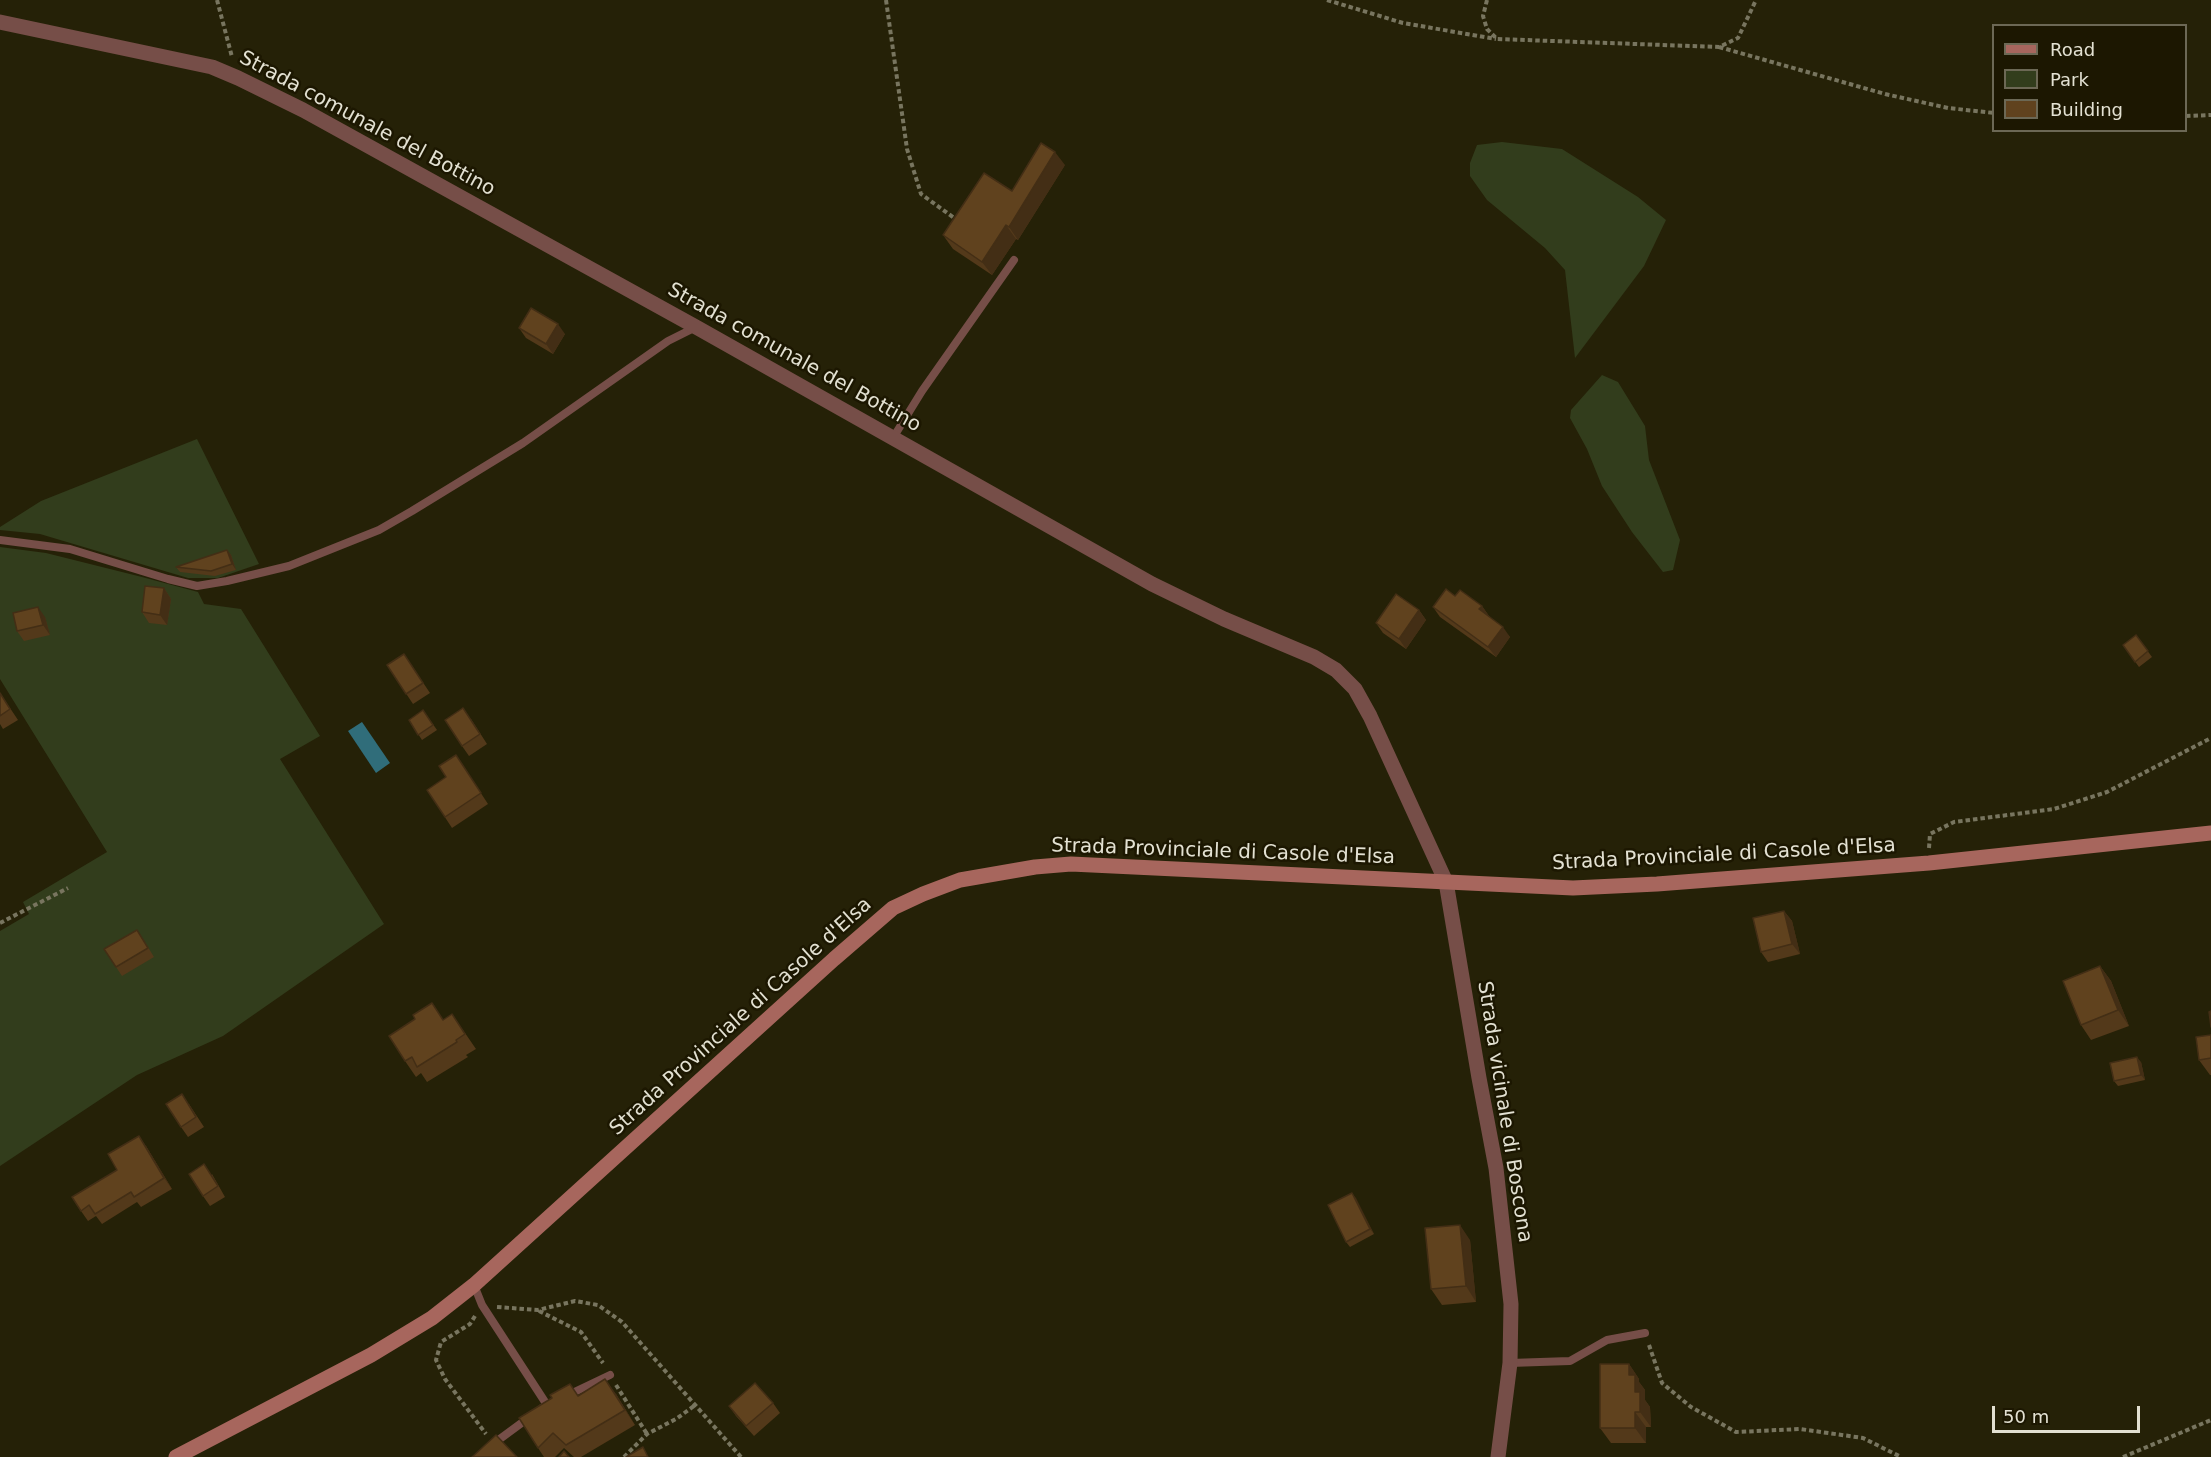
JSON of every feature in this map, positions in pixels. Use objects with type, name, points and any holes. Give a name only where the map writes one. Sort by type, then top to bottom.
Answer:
[{"type":"main road","name":"Strada Provinciale di Casole d'Elsa","points":[[176,1457],[371,1355],[432,1318],[474,1285],[893,908],[960,880],[998,872],[1071,864],[1574,888],[1668,884],[1929,863],[2211,833]]},
{"type":"street","name":"Strada comunale del Bottino","points":[[0,22],[201,64],[238,78],[303,111],[696,327],[1152,584],[1224,619],[1314,657],[1336,670],[1355,689],[1370,716],[1446,882]]},
{"type":"street","name":"Strada vicinale di Boscona","points":[[1446,882],[1496,1168],[1511,1304],[1510,1363],[1498,1457]]},
{"type":"lane","points":[[893,438],[922,391],[1014,260]]},
{"type":"lane","points":[[0,540],[70,549],[197,586],[289,566],[379,530],[412,511],[523,443],[668,340],[696,327]]},
{"type":"lane","points":[[474,1285],[482,1305],[546,1405]]},
{"type":"lane","points":[[1510,1363],[1570,1361],[1607,1340],[1645,1333]]},
{"type":"lane","points":[[481,1457],[493,1444],[546,1405],[610,1375]]},
{"type":"path","points":[[217,0],[238,78]]},
{"type":"path","points":[[886,0],[907,149],[921,194],[958,220]]},
{"type":"path","points":[[1327,0],[1403,22],[1497,39],[1719,47],[1885,94],[1948,108],[1992,113]]},
{"type":"path","points":[[1486,0],[1482,16],[1487,29],[1497,39]]},
{"type":"path","points":[[1719,47],[1738,39],[1756,0]]},
{"type":"path","points":[[2187,116],[2211,116]]},
{"type":"path","points":[[1929,863],[1930,834],[1954,822],[2054,809],[2107,792],[2211,738]]},
{"type":"path","points":[[0,923],[68,888]]},
{"type":"path","points":[[493,1444],[445,1379],[436,1360],[441,1342],[470,1324],[482,1305],[538,1310],[575,1301],[598,1305],[622,1322],[741,1457]]},
{"type":"path","points":[[1645,1333],[1662,1383],[1691,1407],[1736,1432],[1800,1430],[1863,1438],[1901,1457]]},
{"type":"path","points":[[624,1457],[647,1434],[676,1419],[694,1406]]},
{"type":"path","points":[[2123,1457],[2211,1420]]},
{"type":"green space","points":[[1502,142],[1562,149],[1638,197],[1666,220],[1644,266],[1575,358],[1565,270],[1545,248],[1487,200],[1470,176],[1470,163],[1477,145]]},
{"type":"green space","points":[[1602,375],[1618,382],[1645,426],[1649,460],[1680,540],[1673,570],[1663,572],[1632,532],[1602,486],[1587,449],[1570,418],[1571,410]]},
{"type":"green space","points":[[197,439],[259,564],[218,578],[188,578],[40,534],[0,530],[0,527],[41,501]]},
{"type":"green space","points":[[0,547],[46,553],[142,577],[198,592],[204,604],[241,609],[320,736],[280,759],[384,924],[223,1036],[137,1075],[0,1166],[0,931],[29,914],[23,902],[107,852],[0,679]]},
{"type":"water","points":[[362,722],[390,763],[376,773],[348,731]]},
{"type":"building","points":[[1041,143],[1055,152],[1009,227],[1006,225],[982,262],[943,235],[984,173],[1012,191]]},
{"type":"building","points":[[531,308],[558,324],[546,344],[519,328]]},
{"type":"building","points":[[227,550],[232,564],[211,571],[176,567]]},
{"type":"building","points":[[145,586],[164,588],[160,615],[142,612]]},
{"type":"building","points":[[1446,589],[1455,596],[1460,590],[1482,606],[1479,609],[1503,627],[1488,647],[1433,607]]},
{"type":"building","points":[[1396,594],[1419,610],[1399,639],[1376,623]]},
{"type":"building","points":[[38,607],[43,625],[17,631],[13,613]]},
{"type":"building","points":[[2136,635],[2148,651],[2135,662],[2123,645]]},
{"type":"building","points":[[404,654],[423,683],[406,694],[387,665]]},
{"type":"building","points":[[0,693],[10,709],[0,716]]},
{"type":"building","points":[[463,708],[480,734],[462,746],[445,720]]},
{"type":"building","points":[[423,710],[433,725],[418,735],[409,720]]},
{"type":"building","points":[[456,755],[481,793],[445,817],[427,790],[446,777],[439,766]]},
{"type":"building","points":[[1784,911],[1792,944],[1761,952],[1753,918]]},
{"type":"building","points":[[137,930],[148,948],[116,967],[104,949]]},
{"type":"building","points":[[2100,966],[2118,1010],[2081,1025],[2063,981]]},
{"type":"building","points":[[432,1003],[443,1020],[452,1014],[465,1034],[456,1040],[457,1042],[417,1067],[412,1057],[405,1061],[389,1036],[415,1019],[413,1015]]},
{"type":"building","points":[[2211,1035],[2211,1058],[2199,1060],[2196,1037]]},
{"type":"building","points":[[2137,1057],[2141,1075],[2114,1081],[2110,1063]]},
{"type":"building","points":[[182,1094],[196,1117],[181,1127],[166,1104]]},
{"type":"building","points":[[139,1136],[164,1178],[134,1197],[131,1192],[95,1214],[89,1205],[81,1211],[72,1197],[117,1170],[108,1154]]},
{"type":"building","points":[[204,1164],[218,1186],[203,1196],[189,1174]]},
{"type":"building","points":[[1352,1193],[1370,1229],[1346,1242],[1328,1205]]},
{"type":"building","points":[[1460,1225],[1466,1286],[1431,1289],[1425,1228]]},
{"type":"building","points":[[1600,1364],[1629,1364],[1629,1375],[1635,1375],[1635,1392],[1640,1392],[1640,1412],[1635,1412],[1635,1428],[1600,1428]]},
{"type":"building","points":[[605,1379],[625,1410],[566,1445],[553,1433],[538,1448],[519,1418],[552,1398],[550,1395],[570,1384],[578,1396]]},
{"type":"building","points":[[755,1383],[773,1403],[746,1426],[729,1406]]},
{"type":"building","points":[[496,1435],[517,1457],[472,1457]]},
{"type":"building","points":[[643,1447],[648,1457],[626,1457]]},
{"type":"building","points":[[564,1451],[569,1457],[559,1457]]}]
